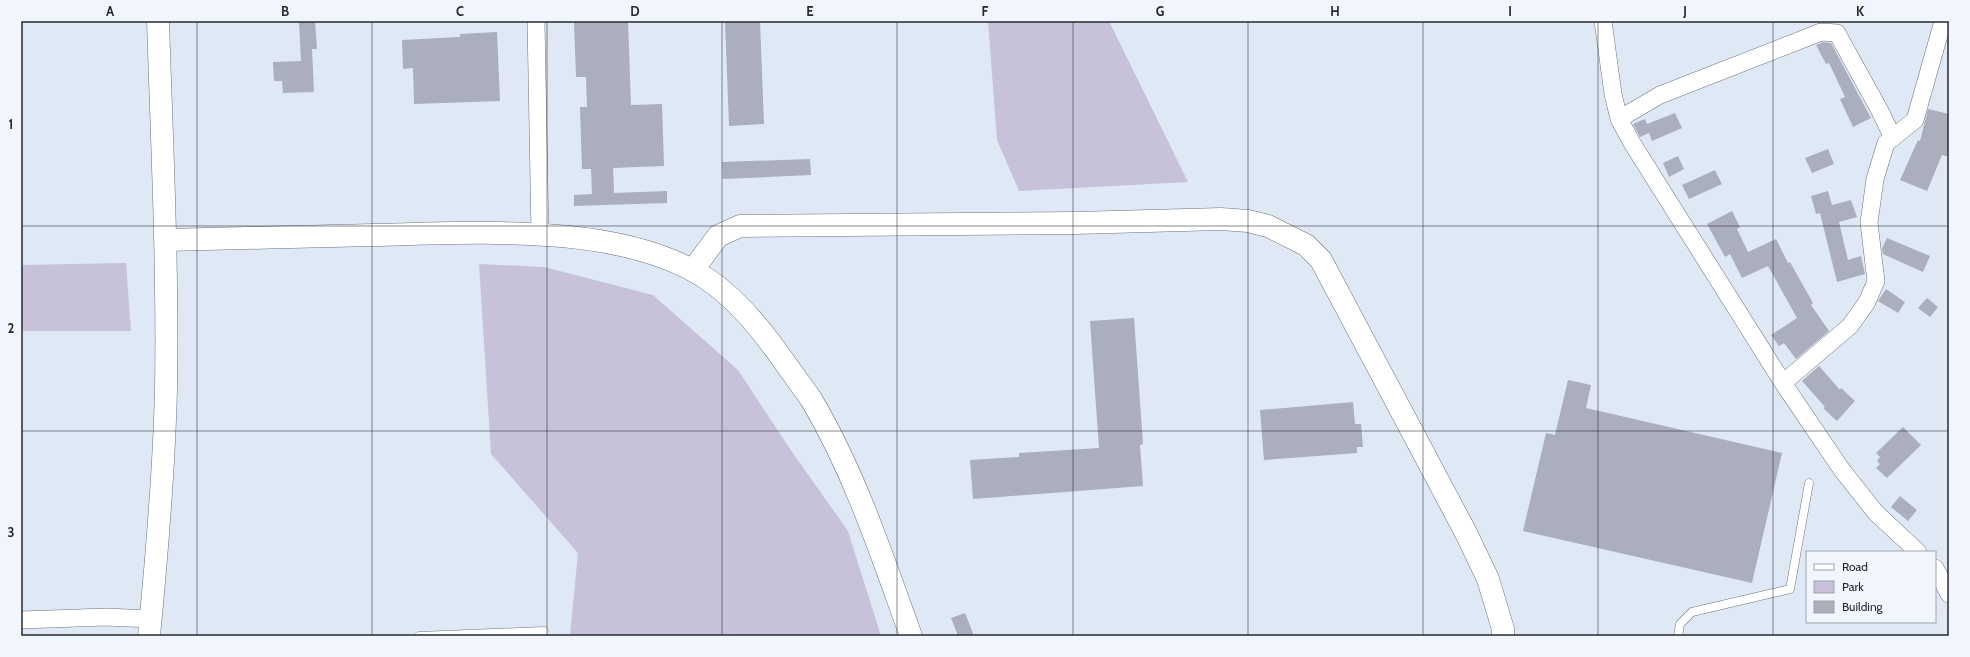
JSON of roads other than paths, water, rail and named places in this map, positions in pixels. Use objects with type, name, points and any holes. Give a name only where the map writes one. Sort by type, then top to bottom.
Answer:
[{"type":"street","points":[[21,620],[106,617],[150,628],[160,503],[166,390],[166,240],[158,21]]},
{"type":"street","points":[[536,21],[540,234]]},
{"type":"street","points":[[1603,21],[1613,94],[1619,119],[1632,143],[1783,383],[1842,470],[1876,513],[1917,551]]},
{"type":"street","points":[[1783,383],[1850,326],[1867,302],[1876,281],[1869,223],[1875,179],[1886,143],[1915,120],[1943,21]]},
{"type":"street","points":[[1619,119],[1660,95],[1821,32],[1837,33],[1880,111],[1893,138]]},
{"type":"street","points":[[692,270],[718,236],[740,226],[1092,223],[1221,219],[1248,221],[1275,229],[1306,245],[1321,260],[1466,533],[1488,579],[1503,629],[1503,636]]},
{"type":"street","points":[[166,240],[486,232],[540,234],[626,246],[656,254],[692,270],[721,290],[743,310],[768,340],[811,399],[841,457],[871,524],[911,636]]},
{"type":"street","points":[[1936,570],[1949,594]]},
{"type":"lane","points":[[1678,636],[1680,624],[1692,612],[1790,589],[1809,483]]},
{"type":"lane","points":[[420,636],[544,631]]}]
